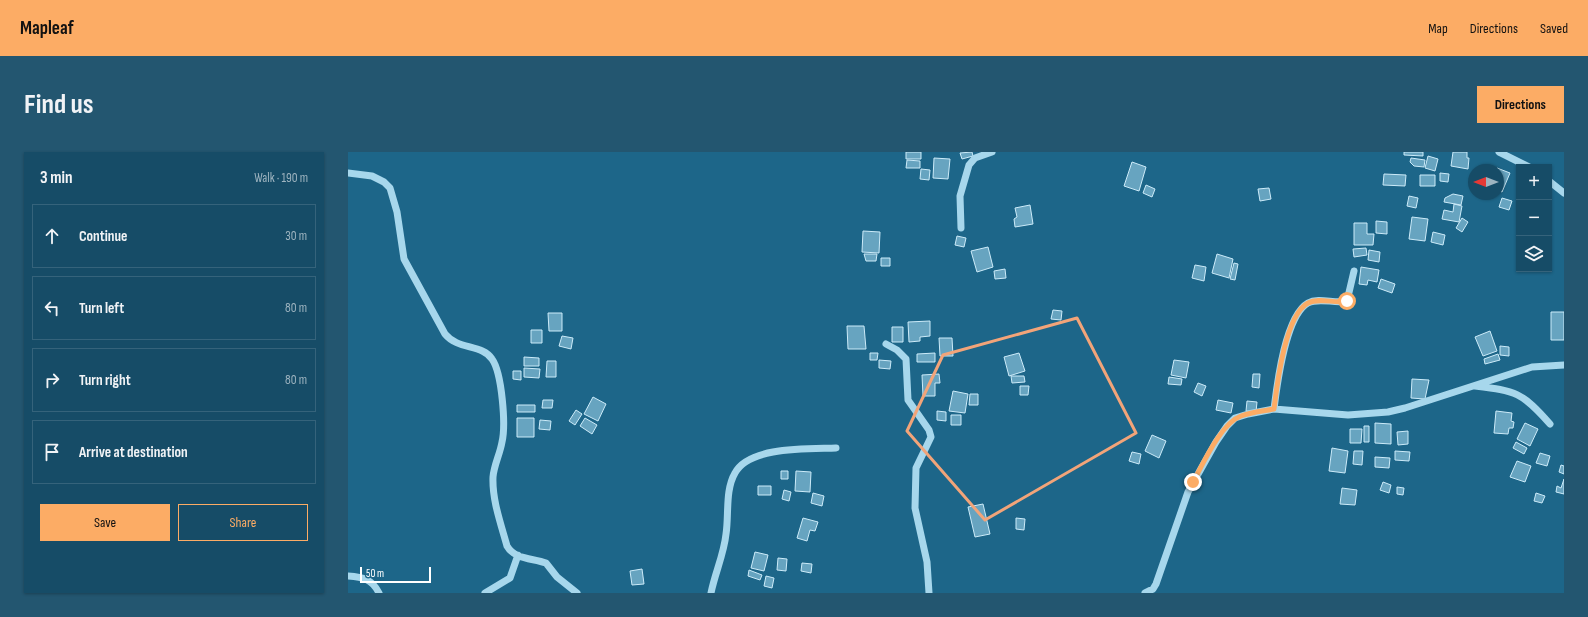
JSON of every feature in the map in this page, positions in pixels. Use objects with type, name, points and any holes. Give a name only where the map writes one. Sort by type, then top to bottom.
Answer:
[{"type":"street","points":[[961,228],[960,196],[969,165],[975,158],[992,152]]},
{"type":"street","points":[[1499,152],[1523,164]]},
{"type":"street","points":[[348,172],[372,176],[384,182],[390,188],[396,212],[404,259],[446,334],[450,340],[487,353],[496,366],[502,394],[503,433],[494,466],[494,493],[507,546],[518,555],[534,561],[546,563],[557,577],[577,593]]},
{"type":"street","points":[[1552,183],[1564,193]]},
{"type":"street","points":[[1274,409],[1281,356],[1296,318],[1303,307],[1313,301],[1347,301],[1354,271]]},
{"type":"street","points":[[886,344],[898,350],[906,359],[906,386],[908,400],[929,430],[931,437],[917,464],[915,508],[927,562],[930,593]]},
{"type":"street","points":[[1145,593],[1153,590],[1156,584],[1188,492],[1227,426],[1241,416],[1274,409],[1337,415],[1371,414],[1405,408],[1532,367],[1564,365]]},
{"type":"street","points":[[1475,386],[1516,393],[1532,405],[1550,424]]},
{"type":"street","points":[[711,593],[724,547],[728,498],[732,479],[740,466],[761,455],[785,451],[836,448]]},
{"type":"street","points":[[485,593],[510,578],[518,555]]},
{"type":"street","points":[[348,576],[360,576],[369,580],[379,593]]},
{"type":"highlighted area","points":[[1077,318],[1136,433],[985,520],[907,431],[943,355]]},
{"type":"building","points":[[906,152],[921,152],[921,159],[906,159]]},
{"type":"building","points":[[972,152],[973,156],[962,159],[960,153]]},
{"type":"building","points":[[1404,152],[1423,152],[1423,156],[1404,155]]},
{"type":"building","points":[[1453,152],[1467,152],[1467,158],[1469,158],[1468,169],[1451,166]]},
{"type":"building","points":[[1428,156],[1438,159],[1435,171],[1425,168]]},
{"type":"building","points":[[934,158],[950,159],[948,179],[933,178]]},
{"type":"building","points":[[1411,158],[1425,160],[1424,167],[1414,166],[1410,162]]},
{"type":"building","points":[[907,160],[920,161],[920,168],[906,168]]},
{"type":"building","points":[[1132,162],[1146,167],[1139,191],[1124,186]]},
{"type":"building","points":[[921,169],[930,170],[929,180],[920,179]]},
{"type":"building","points":[[1504,171],[1510,173],[1504,187]]},
{"type":"building","points":[[1440,173],[1449,174],[1448,182],[1440,181]]},
{"type":"building","points":[[1384,174],[1406,175],[1405,186],[1383,185]]},
{"type":"building","points":[[1420,175],[1435,175],[1435,186],[1420,186]]},
{"type":"building","points":[[1146,185],[1155,189],[1152,197],[1143,193]]},
{"type":"building","points":[[1269,188],[1271,199],[1260,201],[1258,189]]},
{"type":"building","points":[[1453,194],[1463,196],[1461,205],[1444,202],[1445,198]]},
{"type":"building","points":[[1409,196],[1418,198],[1416,208],[1407,206]]},
{"type":"building","points":[[1504,199],[1512,201],[1509,210],[1499,207],[1501,200],[1504,200]]},
{"type":"building","points":[[1454,204],[1462,206],[1459,222],[1442,219],[1444,210],[1453,212]]},
{"type":"building","points":[[1030,205],[1033,224],[1015,227],[1014,219],[1017,217],[1015,208]]},
{"type":"building","points":[[1412,217],[1428,219],[1425,241],[1409,239]]},
{"type":"building","points":[[1462,218],[1468,222],[1462,232],[1456,228]]},
{"type":"building","points":[[1376,221],[1387,222],[1387,234],[1376,233]]},
{"type":"building","points":[[1354,223],[1367,223],[1367,234],[1374,234],[1373,245],[1354,245]]},
{"type":"building","points":[[863,231],[880,232],[879,253],[862,252]]},
{"type":"building","points":[[1433,232],[1445,235],[1443,245],[1431,242]]},
{"type":"building","points":[[957,236],[966,238],[964,247],[955,245]]},
{"type":"building","points":[[988,247],[993,267],[977,272],[971,251]]},
{"type":"building","points":[[1366,248],[1367,255],[1354,257],[1353,249]]},
{"type":"building","points":[[1369,250],[1380,252],[1379,262],[1368,260]]},
{"type":"building","points":[[864,254],[877,254],[876,261],[866,261]]},
{"type":"building","points":[[1217,254],[1233,259],[1229,278],[1212,273]]},
{"type":"building","points":[[881,258],[890,258],[890,266],[881,266]]},
{"type":"building","points":[[1234,263],[1238,264],[1235,280],[1230,279]]},
{"type":"building","points":[[1195,265],[1206,267],[1204,281],[1192,278]]},
{"type":"building","points":[[1361,267],[1379,270],[1377,282],[1368,280],[1367,285],[1359,284]]},
{"type":"building","points":[[1005,269],[1006,278],[995,279],[994,271]]},
{"type":"building","points":[[1381,279],[1395,284],[1392,293],[1378,288]]},
{"type":"building","points":[[1053,310],[1062,311],[1061,320],[1051,319]]},
{"type":"building","points":[[1551,312],[1564,312],[1564,340],[1551,340]]},
{"type":"building","points":[[548,313],[562,313],[562,331],[549,331]]},
{"type":"building","points":[[930,321],[930,336],[920,337],[920,341],[909,342],[908,322]]},
{"type":"building","points":[[847,326],[864,326],[866,349],[848,349]]},
{"type":"building","points":[[892,327],[903,327],[903,342],[892,342]]},
{"type":"building","points":[[531,330],[542,330],[542,343],[531,343]]},
{"type":"building","points":[[1490,331],[1497,351],[1483,356],[1475,337]]},
{"type":"building","points":[[562,336],[573,338],[571,349],[559,346]]},
{"type":"building","points":[[939,338],[952,338],[953,356],[940,356]]},
{"type":"building","points":[[1500,346],[1509,347],[1509,356],[1500,355]]},
{"type":"building","points":[[870,353],[878,353],[877,360],[870,360]]},
{"type":"building","points":[[935,353],[935,362],[917,362],[917,354]]},
{"type":"building","points":[[1019,353],[1025,371],[1009,376],[1004,357]]},
{"type":"building","points":[[1498,354],[1500,360],[1485,364],[1484,359]]},
{"type":"building","points":[[524,357],[539,358],[539,366],[524,366]]},
{"type":"building","points":[[879,360],[891,361],[890,369],[879,368]]},
{"type":"building","points":[[1174,360],[1189,362],[1186,378],[1171,375]]},
{"type":"building","points":[[547,361],[556,361],[556,377],[546,377]]},
{"type":"building","points":[[524,368],[540,369],[539,378],[524,377]]},
{"type":"building","points":[[513,371],[521,371],[521,380],[513,379]]},
{"type":"building","points":[[939,374],[940,383],[935,383],[935,396],[923,396],[922,375]]},
{"type":"building","points":[[1253,374],[1260,374],[1259,388],[1252,387]]},
{"type":"building","points":[[1011,376],[1024,376],[1025,382],[1012,383]]},
{"type":"building","points":[[1169,377],[1182,379],[1181,385],[1168,384]]},
{"type":"building","points":[[1412,379],[1429,380],[1425,399],[1411,398]]},
{"type":"building","points":[[1198,383],[1206,386],[1202,396],[1194,392]]},
{"type":"building","points":[[1020,386],[1029,386],[1028,395],[1020,395]]},
{"type":"building","points":[[953,391],[968,394],[965,413],[949,411]]},
{"type":"building","points":[[970,394],[978,394],[978,405],[969,405]]},
{"type":"building","points":[[593,397],[606,404],[598,421],[584,414]]},
{"type":"building","points":[[543,400],[553,400],[552,408],[542,408]]},
{"type":"building","points":[[1218,400],[1233,403],[1231,413],[1216,410]]},
{"type":"building","points":[[1247,401],[1257,402],[1256,412],[1246,411]]},
{"type":"building","points":[[517,405],[535,405],[535,412],[517,412]]},
{"type":"building","points":[[576,410],[582,414],[575,425],[569,421]]},
{"type":"building","points":[[937,411],[946,412],[946,421],[937,420]]},
{"type":"building","points":[[1496,411],[1512,413],[1511,421],[1514,422],[1513,428],[1509,428],[1508,434],[1494,433]]},
{"type":"building","points":[[951,415],[961,415],[961,425],[951,425]]},
{"type":"building","points":[[517,418],[534,418],[534,437],[517,437]]},
{"type":"building","points":[[585,418],[597,425],[592,434],[580,426]]},
{"type":"building","points":[[540,420],[551,421],[550,430],[539,429]]},
{"type":"building","points":[[1375,423],[1391,424],[1391,444],[1375,443]]},
{"type":"building","points":[[1525,423],[1538,429],[1530,446],[1517,439]]},
{"type":"building","points":[[1364,426],[1369,426],[1369,442],[1364,442]]},
{"type":"building","points":[[1350,429],[1362,429],[1361,443],[1350,443]]},
{"type":"building","points":[[1408,431],[1408,444],[1398,445],[1397,432]]},
{"type":"building","points":[[1152,435],[1166,441],[1159,458],[1145,451]]},
{"type":"building","points":[[1516,442],[1527,448],[1524,454],[1513,448]]},
{"type":"building","points":[[1332,448],[1348,451],[1345,473],[1329,471]]},
{"type":"building","points":[[1354,451],[1363,451],[1362,465],[1353,464]]},
{"type":"building","points":[[1395,451],[1410,452],[1409,461],[1395,460]]},
{"type":"building","points":[[1132,452],[1141,454],[1139,464],[1129,461]]},
{"type":"building","points":[[1540,453],[1550,456],[1547,466],[1536,463]]},
{"type":"building","points":[[1375,457],[1390,458],[1389,468],[1375,467]]},
{"type":"building","points":[[1517,461],[1531,466],[1525,482],[1510,477]]},
{"type":"building","points":[[1561,465],[1564,466],[1564,474],[1559,472]]},
{"type":"building","points":[[781,471],[788,471],[788,479],[781,479]]},
{"type":"building","points":[[796,471],[811,472],[810,492],[795,491]]},
{"type":"building","points":[[1564,479],[1564,494],[1556,492],[1557,486],[1561,488]]},
{"type":"building","points":[[1383,482],[1391,485],[1389,493],[1380,490]]},
{"type":"building","points":[[758,486],[771,486],[771,495],[758,495]]},
{"type":"building","points":[[1397,487],[1404,488],[1403,495],[1397,494]]},
{"type":"building","points":[[1342,488],[1357,490],[1355,505],[1340,504]]},
{"type":"building","points":[[784,490],[791,492],[789,501],[782,499]]},
{"type":"building","points":[[813,493],[824,496],[822,506],[811,503]]},
{"type":"building","points":[[1536,493],[1545,496],[1542,503],[1534,501]]},
{"type":"building","points":[[983,504],[990,534],[975,537],[968,507]]},
{"type":"building","points":[[803,518],[818,522],[815,531],[810,530],[807,541],[797,538]]},
{"type":"building","points":[[1016,518],[1025,519],[1024,530],[1016,529]]},
{"type":"building","points":[[755,552],[768,555],[764,571],[751,568]]},
{"type":"building","points":[[778,558],[787,559],[786,571],[777,570]]},
{"type":"building","points":[[802,563],[812,564],[811,573],[801,571]]},
{"type":"building","points":[[642,569],[644,584],[632,585],[630,571]]},
{"type":"building","points":[[749,570],[762,575],[760,580],[748,576]]},
{"type":"building","points":[[766,576],[774,578],[772,588],[764,586]]},
{"type":"route","points":[[1193,482],[1216,442],[1231,422],[1241,416],[1274,409],[1282,352],[1296,318],[1303,307],[1307,303],[1313,301],[1347,301]]}]
